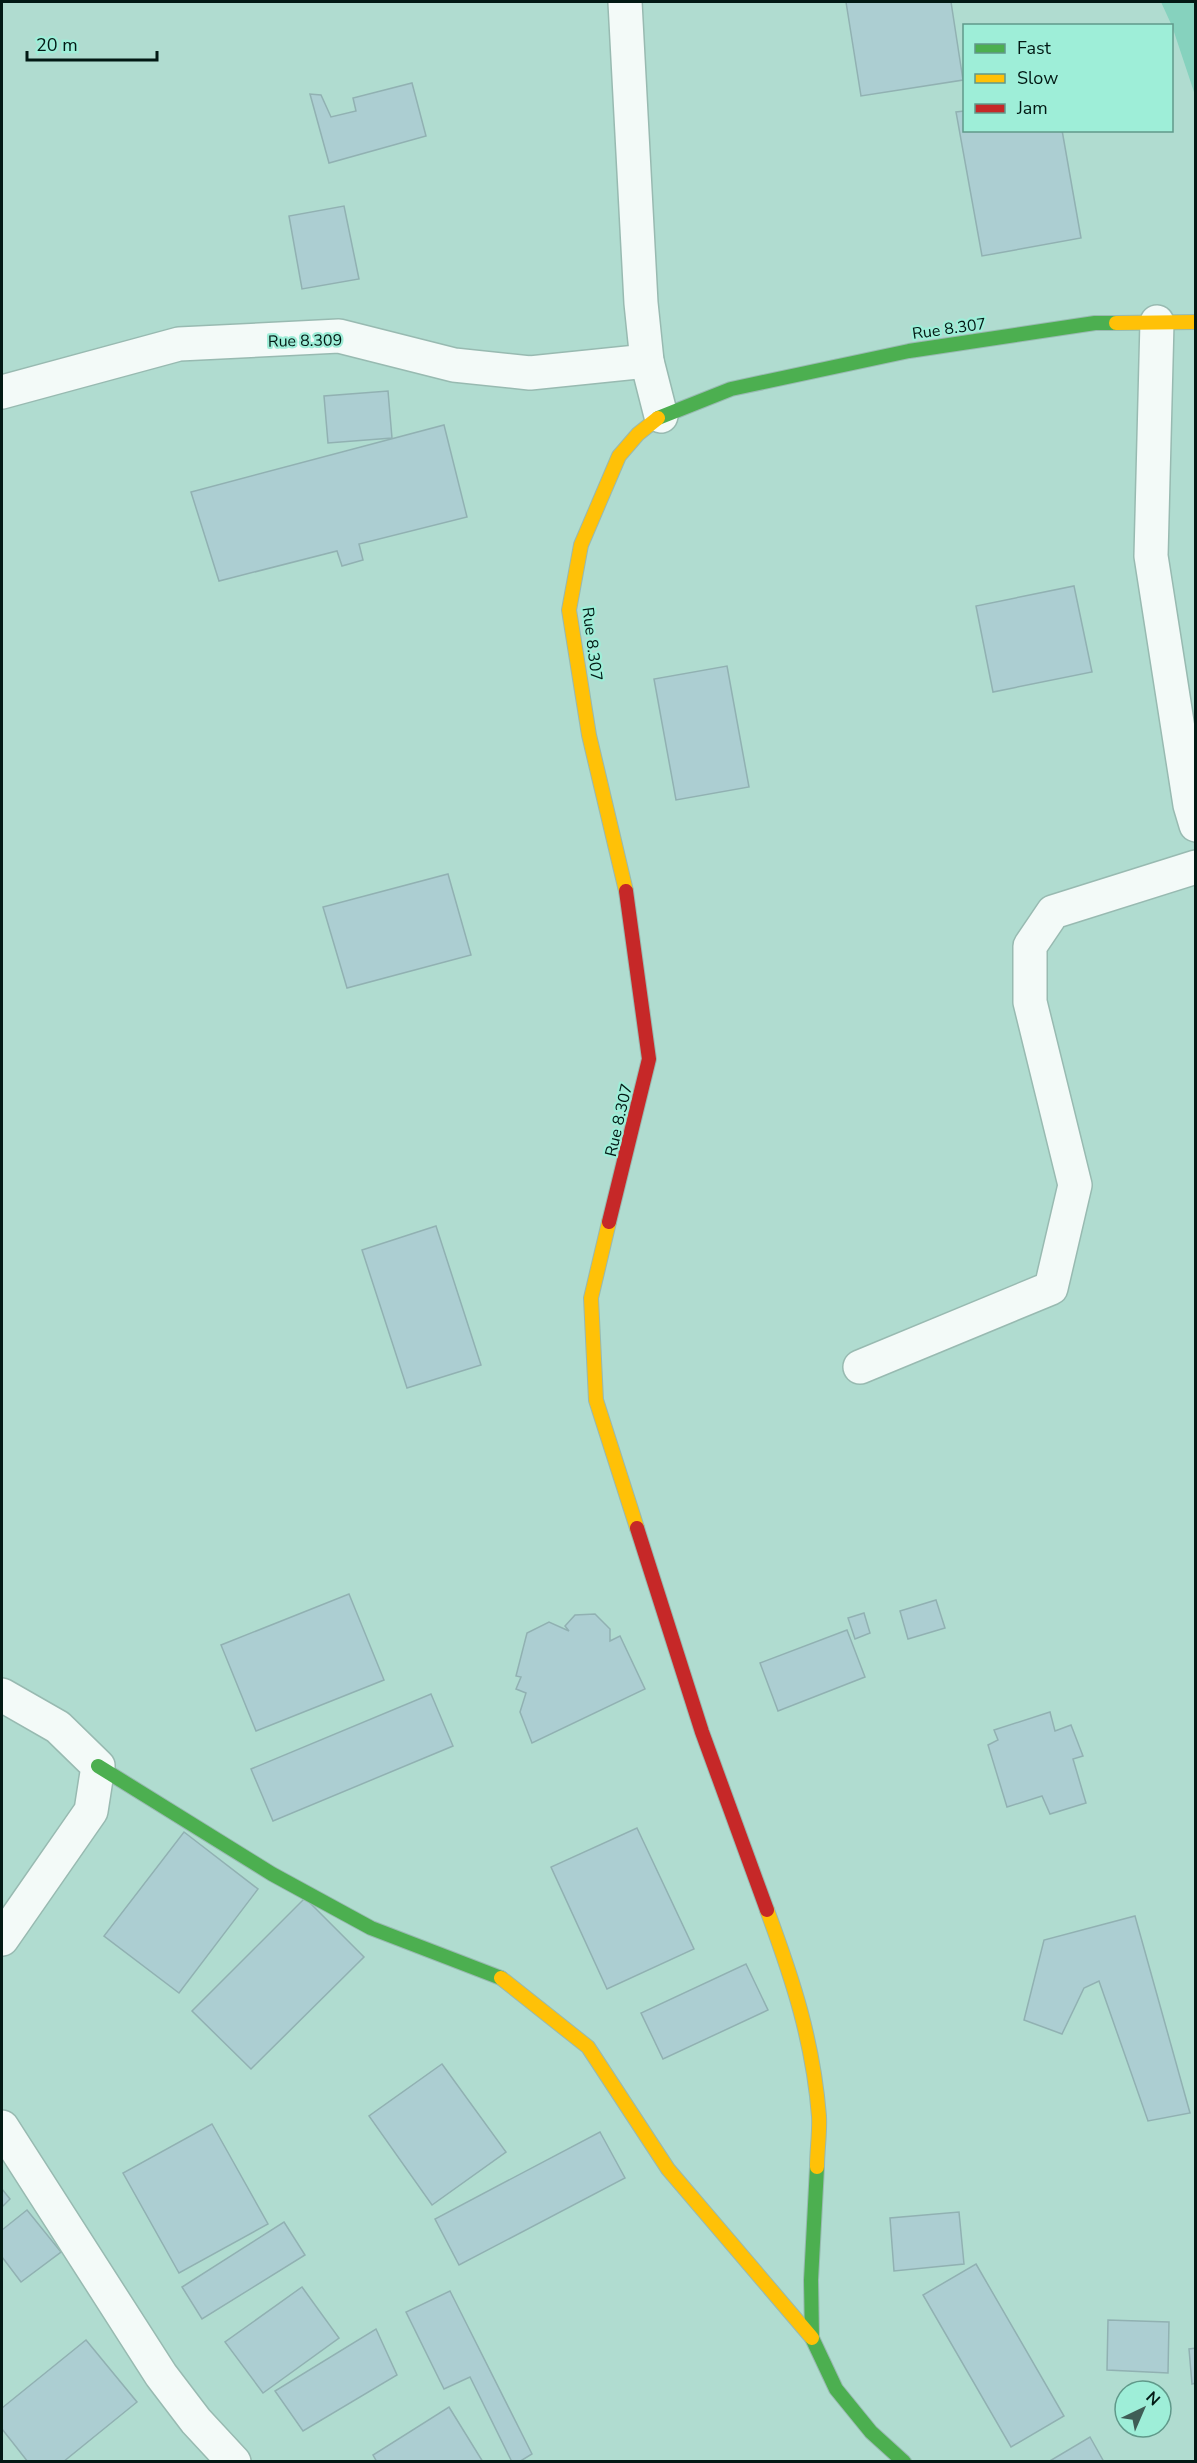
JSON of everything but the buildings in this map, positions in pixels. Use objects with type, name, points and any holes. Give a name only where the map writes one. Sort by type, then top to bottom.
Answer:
[{"type":"street","points":[[625,2],[647,361],[661,416]]},
{"type":"street","points":[[1157,322],[1151,556],[1194,812]]},
{"type":"street","name":"Rue 8.307","points":[[812,2338],[811,2280],[819,2118],[810,2048],[795,1986],[702,1731],[596,1400],[591,1298],[649,1059],[627,894],[589,735],[569,610],[581,545],[619,456],[638,434],[661,416],[731,389],[909,351],[1095,323],[1196,322]]},
{"type":"street","name":"Rue 8.309","points":[[2,392],[179,344],[190,343],[339,336],[454,365],[530,373],[647,361]]},
{"type":"street","points":[[860,1366],[1051,1288],[1075,1185],[1030,1002],[1030,946],[1053,912],[1196,867]]},
{"type":"street","points":[[2,1695],[58,1728],[98,1766],[272,1874],[371,1928],[500,1977],[588,2047],[668,2169],[812,2338],[836,2389],[871,2432],[904,2462]]},
{"type":"street","points":[[2,1940],[91,1811],[98,1766]]},
{"type":"street","points":[[2,2127],[161,2375],[196,2421],[234,2462]]},
{"type":"green space","points":[[1161,2],[1195,2],[1195,95],[1173,24]]},
{"type":"traffic: fast","points":[[658,418],[731,389],[909,351],[1095,323],[1116,323]]},
{"type":"traffic: fast","points":[[98,1766],[272,1874],[371,1928],[501,1978]]},
{"type":"traffic: fast","points":[[817,2167],[811,2280],[812,2338],[836,2389],[871,2432],[904,2462]]},
{"type":"traffic: slow","points":[[1116,323],[1196,322]]},
{"type":"traffic: slow","points":[[626,891],[589,735],[569,610],[581,545],[619,456],[638,434],[658,418]]},
{"type":"traffic: slow","points":[[609,1222],[591,1298],[596,1400],[637,1528]]},
{"type":"traffic: slow","points":[[767,1910],[801,2011],[807,2036],[819,2116],[817,2167]]},
{"type":"traffic: slow","points":[[501,1978],[588,2047],[668,2169],[812,2338]]},
{"type":"traffic: jam","points":[[609,1222],[649,1059],[626,891]]},
{"type":"traffic: jam","points":[[637,1528],[702,1732],[767,1910]]}]
